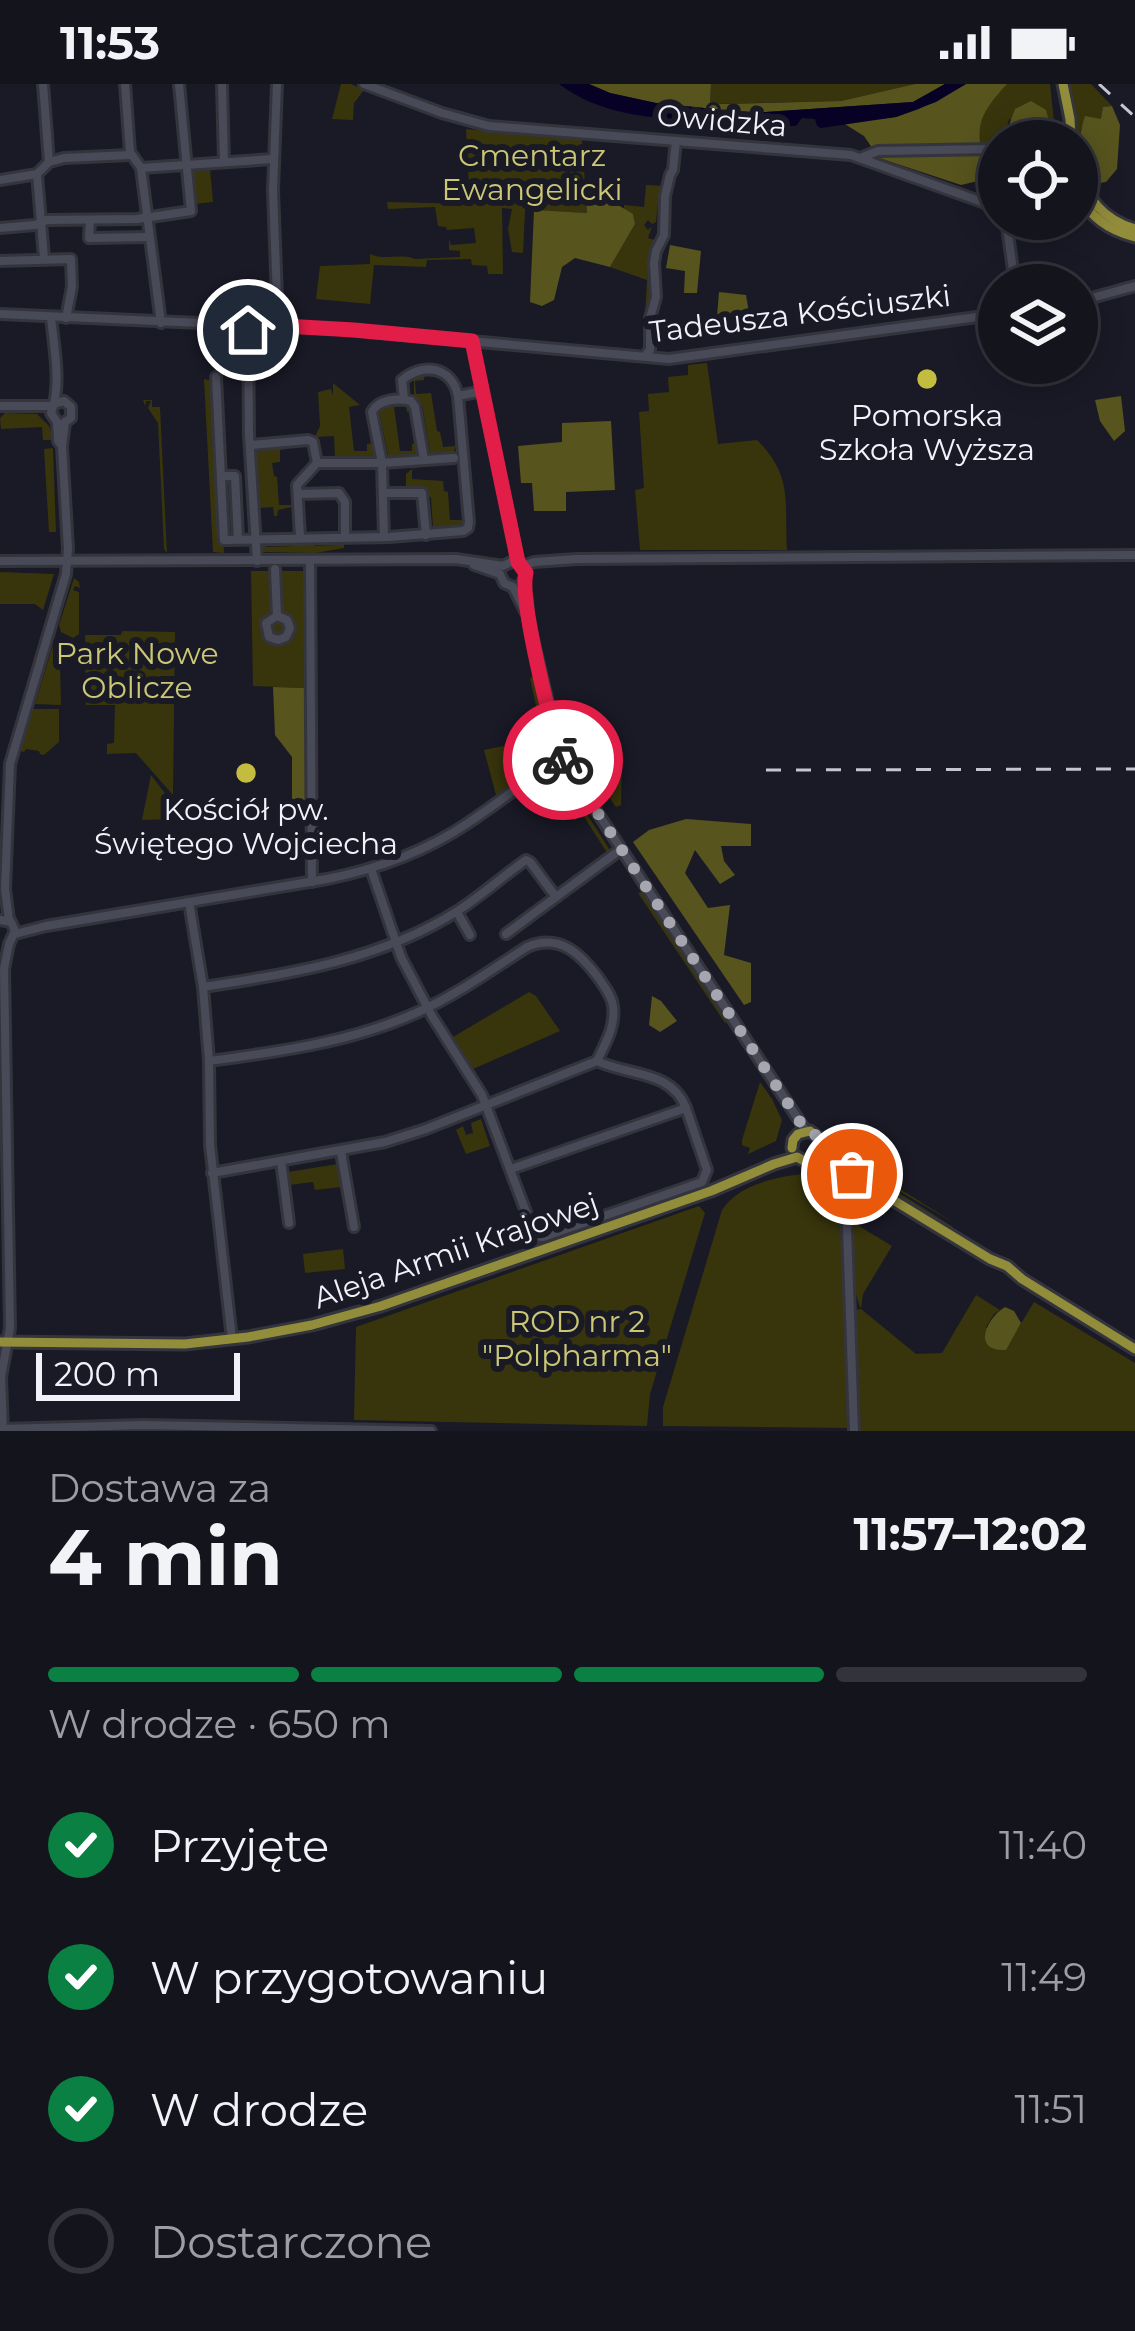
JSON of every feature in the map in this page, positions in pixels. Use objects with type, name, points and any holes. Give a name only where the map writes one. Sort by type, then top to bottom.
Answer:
[{"type":"main road","points":[[1063,84],[1070,120]]},
{"type":"main road","points":[[1098,219],[1135,233]]},
{"type":"main road","points":[[802,1132],[818,1136],[819,1154],[808,1161],[795,1153],[802,1132]]},
{"type":"main road","name":"Aleja Armii Krajowej","points":[[4,1342],[185,1344],[312,1325],[381,1306],[711,1191],[795,1153]]},
{"type":"main road","points":[[819,1154],[1135,1348]]},
{"type":"street","points":[[125,84],[130,154],[141,168],[161,323]]},
{"type":"street","points":[[0,228],[191,211],[179,84]]},
{"type":"street","points":[[223,84],[224,161]]},
{"type":"street","points":[[278,84],[273,158],[278,326]]},
{"type":"street","name":"Owidzka","points":[[365,84],[488,126],[862,158],[978,201]]},
{"type":"street","points":[[44,85],[48,163]]},
{"type":"street","points":[[646,353],[656,297],[654,263],[664,235],[665,196],[676,141]]},
{"type":"street","points":[[862,158],[878,151],[978,149]]},
{"type":"street","points":[[0,180],[37,174],[48,163],[64,158],[130,154]]},
{"type":"street","points":[[141,168],[273,158]]},
{"type":"street","points":[[37,174],[44,258]]},
{"type":"street","points":[[89,220],[89,238],[149,237]]},
{"type":"street","points":[[0,261],[64,258],[72,262],[67,318]]},
{"type":"street","points":[[1098,296],[1135,286]]},
{"type":"street","name":"Tadeusza Kościuszki","points":[[0,314],[278,326],[646,358],[681,358],[978,317]]},
{"type":"street","points":[[52,317],[68,561],[10,764],[4,969],[10,1328],[1,1377],[2,1430],[430,1431]]},
{"type":"street","points":[[248,324],[257,561]]},
{"type":"street","points":[[472,341],[512,536],[513,567],[561,757],[802,1132]]},
{"type":"street","points":[[216,377],[221,476],[235,476],[238,539],[426,535],[468,528],[455,385],[441,371],[414,372],[402,380],[404,399]]},
{"type":"street","points":[[458,396],[482,391]]},
{"type":"street","points":[[384,537],[375,406],[411,401],[424,460]]},
{"type":"street","points":[[0,406],[58,411]]},
{"type":"street","points":[[250,446],[308,440],[316,447],[316,463],[297,485],[300,537]]},
{"type":"street","points":[[316,463],[454,458]]},
{"type":"street","points":[[298,494],[339,493],[345,502],[345,537]]},
{"type":"street","points":[[384,493],[422,493],[426,535]]},
{"type":"street","points":[[0,560],[451,560],[488,568],[566,559],[1135,555]]},
{"type":"street","points":[[310,560],[312,882]]},
{"type":"street","points":[[513,567],[504,583],[518,586]]},
{"type":"street","points":[[275,569],[277,616]]},
{"type":"street","points":[[7,929],[371,869],[461,828],[561,757]]},
{"type":"street","points":[[506,934],[620,850]]},
{"type":"street","points":[[203,987],[342,962],[394,942],[457,912],[526,860],[556,897]]},
{"type":"street","points":[[212,1173],[340,1152],[426,1129],[486,1105],[597,1061],[655,1078],[676,1090],[686,1108],[511,1169],[486,1105],[394,942],[371,869]]},
{"type":"street","points":[[189,902],[203,987],[212,1173],[232,1339]]},
{"type":"street","points":[[457,912],[470,935]]},
{"type":"street","points":[[209,1061],[340,1039],[388,1024],[544,942],[560,944],[583,958],[612,999],[611,1030],[597,1061]]},
{"type":"street","points":[[0,952],[4,969]]},
{"type":"street","name":"Aleja Armii Krajowej","points":[[511,1169],[535,1236],[543,1238],[702,1182],[707,1170],[686,1108]]},
{"type":"street","points":[[340,1152],[354,1227]]},
{"type":"street","points":[[281,1161],[290,1222]]},
{"type":"street","points":[[848,1172],[854,1431]]},
{"type":"green space","points":[[341,84],[364,90],[354,103],[353,120],[332,119]]},
{"type":"green space","points":[[711,84],[915,84],[841,101],[710,104]]},
{"type":"green space","points":[[1007,84],[1050,84],[1054,120],[981,120]]},
{"type":"green space","points":[[1068,84],[1091,84],[1112,106],[1103,107],[1098,122],[1077,120]]},
{"type":"green space","name":"Cmentarz Ewangelicki","points":[[466,129],[582,140],[587,213],[525,210],[523,253],[512,252],[508,229],[512,209],[502,208],[503,274],[488,274],[487,266],[472,265],[471,259],[427,260],[426,267],[374,265],[370,304],[316,299],[320,266],[370,264],[370,254],[460,257],[460,251],[449,250],[449,239],[451,245],[476,243],[474,228],[438,226],[435,207],[388,209],[387,202],[470,204]]},
{"type":"green space","points":[[670,169],[665,191],[659,193],[656,222],[648,220],[644,225],[648,230],[652,226],[648,238],[658,241],[647,337],[647,280],[610,267],[635,224],[624,205],[644,207],[646,185],[665,186]]},
{"type":"green space","points":[[210,170],[213,202],[195,204],[192,171]]},
{"type":"green space","points":[[707,363],[718,444],[757,440],[777,466],[785,492],[787,550],[640,550],[635,490],[644,488],[639,412],[649,411],[648,394],[669,392],[668,377],[688,375],[688,365]]},
{"type":"green space","points":[[424,375],[424,380],[415,381],[416,394],[431,393],[443,447],[455,446],[458,439],[452,457],[451,453],[432,454],[427,459],[425,454],[430,452],[422,405],[414,402],[414,377]]},
{"type":"green space","points":[[204,379],[213,381],[224,553],[213,552]]},
{"type":"green space","points":[[333,383],[360,405],[349,407],[354,451],[367,451],[367,444],[373,443],[376,460],[335,459],[334,436],[315,437],[320,426],[318,392],[331,389],[333,396]]},
{"type":"green space","points":[[143,400],[152,400],[152,407],[160,407],[167,553],[158,423],[148,408],[151,401],[145,406]]},
{"type":"green space","points":[[407,402],[412,411],[394,407],[400,451],[412,451],[412,444],[417,443],[419,457],[385,461],[388,455],[379,412],[375,412],[382,404]]},
{"type":"green space","points":[[5,413],[37,414],[49,426],[53,440],[43,440],[42,427],[1,429],[0,418]]},
{"type":"green space","points":[[286,445],[280,450],[280,462],[272,463],[279,505],[292,507],[274,516],[273,507],[260,508],[256,452],[259,447]]},
{"type":"green space","points":[[53,448],[56,532],[49,532],[44,449]]},
{"type":"green space","points":[[419,463],[412,469],[412,479],[443,481],[450,520],[462,520],[465,513],[465,521],[457,527],[428,529],[433,527],[431,498],[423,490],[406,490],[406,474]]},
{"type":"green space","points":[[344,540],[344,548],[315,553],[262,552],[265,543],[266,547],[293,546],[295,541],[314,541],[315,546]]},
{"type":"green space","points":[[251,571],[306,571],[306,688],[253,686]]},
{"type":"green space","points":[[0,572],[54,574],[43,610],[35,604],[0,604]]},
{"type":"green space","points":[[74,578],[80,588],[73,590],[79,592],[79,634],[73,638],[61,632],[59,625]]},
{"type":"green space","name":"Park Nowe Oblicze","points":[[122,631],[175,632],[173,795],[136,753],[107,754],[107,744],[114,743],[115,705],[86,705],[85,635],[121,635]]},
{"type":"green space","points":[[57,642],[68,648],[68,663],[60,665],[61,705],[35,704],[53,645]]},
{"type":"green space","points":[[533,677],[536,686],[536,678],[538,682],[551,750],[496,795],[484,750],[543,738]]},
{"type":"green space","points":[[33,709],[59,709],[59,742],[44,755],[20,751]]},
{"type":"green space","points":[[592,764],[622,764],[621,805],[616,807],[589,769]]},
{"type":"green space","points":[[557,771],[611,852],[608,854],[568,792],[548,805],[538,790],[531,794],[527,790]]},
{"type":"green space","points":[[151,775],[167,796],[171,819],[142,820]]},
{"type":"green space","points":[[642,892],[729,1021],[725,1023],[638,893]]},
{"type":"green space","points":[[529,992],[560,1031],[473,1069],[453,1037]]},
{"type":"green space","points":[[760,1082],[782,1120],[776,1141],[748,1154],[750,1148],[742,1140]]},
{"type":"green space","points":[[481,1119],[490,1146],[466,1154],[456,1130],[463,1126],[466,1135],[473,1133],[471,1123]]},
{"type":"green space","points":[[839,1146],[956,1224],[858,1167],[953,1227],[949,1229],[834,1156],[836,1150],[841,1154]]},
{"type":"green space","points":[[338,1164],[341,1187],[315,1190],[313,1182],[289,1185],[288,1172]]},
{"type":"green space","points":[[833,1172],[843,1185],[850,1428],[663,1426],[663,1407],[722,1210],[752,1186]]},
{"type":"green space","name":"ROD nr 2 \"Polpharma\"","points":[[699,1206],[705,1213],[650,1394],[647,1426],[354,1420],[356,1327]]},
{"type":"green space","points":[[854,1223],[892,1246],[863,1294],[861,1309],[851,1266]]},
{"type":"green space","points":[[343,1249],[345,1269],[305,1273],[303,1254]]},
{"type":"green space","points":[[976,1295],[1000,1310],[986,1327],[1005,1350],[1034,1302],[1135,1363],[1135,1431],[856,1431],[851,1311],[861,1309],[916,1354],[942,1353]]},
{"type":"shaded area","points":[[559,84],[589,84],[656,103],[752,113],[913,102],[945,84],[966,84],[896,117],[821,128],[815,119],[802,118],[796,126],[783,126],[640,115],[590,102]]},
{"type":"shaded area","points":[[589,84],[711,84],[710,103],[723,104],[841,101],[915,84],[945,84],[913,102],[752,113],[656,103]]},
{"type":"shaded area","points":[[966,84],[1007,84],[978,120],[978,181],[961,185],[879,158],[864,136],[843,123],[896,117]]},
{"type":"shaded area","points":[[1031,101],[1046,110],[1049,120],[1011,120],[1015,109]]},
{"type":"shaded area","points":[[1112,106],[1120,125],[1117,169],[1106,182],[1098,183],[1098,120],[1084,120],[1085,116],[1101,119],[1103,107]]},
{"type":"shaded area","points":[[585,185],[633,214],[635,224],[610,267],[575,258],[562,267],[554,300],[542,306],[530,302],[534,210],[587,213]]},
{"type":"shaded area","points":[[670,245],[701,251],[697,293],[684,293],[685,271],[666,268]]},
{"type":"shaded area","points":[[719,292],[746,295],[750,319],[717,316]]},
{"type":"shaded area","points":[[1121,396],[1125,431],[1114,441],[1100,421],[1095,400]]},
{"type":"shaded area","points":[[611,421],[615,490],[566,492],[566,511],[534,511],[532,483],[521,483],[518,446],[562,442],[562,423]]},
{"type":"shaded area","points":[[273,687],[306,688],[306,816],[278,816],[279,810],[292,810],[292,757],[275,735]]},
{"type":"shaded area","points":[[686,819],[751,824],[751,846],[721,846],[724,861],[735,875],[720,884],[695,850],[685,873],[708,908],[730,905],[724,955],[751,963],[751,1002],[744,1005],[633,842],[649,830]]},
{"type":"shaded area","points":[[652,996],[677,1021],[660,1032],[649,1025]]},
{"type":"shaded area","points":[[1005,1307],[1021,1323],[1006,1350],[995,1349],[988,1346],[985,1333]]},
{"type":"railway","points":[[1099,84],[1135,117]]},
{"type":"railway","points":[[766,770],[1135,769]]},
{"type":"way so far","points":[[563,760],[806,1131],[818,1136],[821,1149],[852,1174]]},
{"type":"place","name":"Pomorska Szkoła Wyższa","points":[[927,379]]},
{"type":"place","name":"Kościół pw. Świętego Wojciecha","points":[[246,773]]},
{"type":"route","points":[[248,330],[248,324],[293,326],[472,341],[518,562],[526,573],[522,584],[528,618],[563,760]]}]
